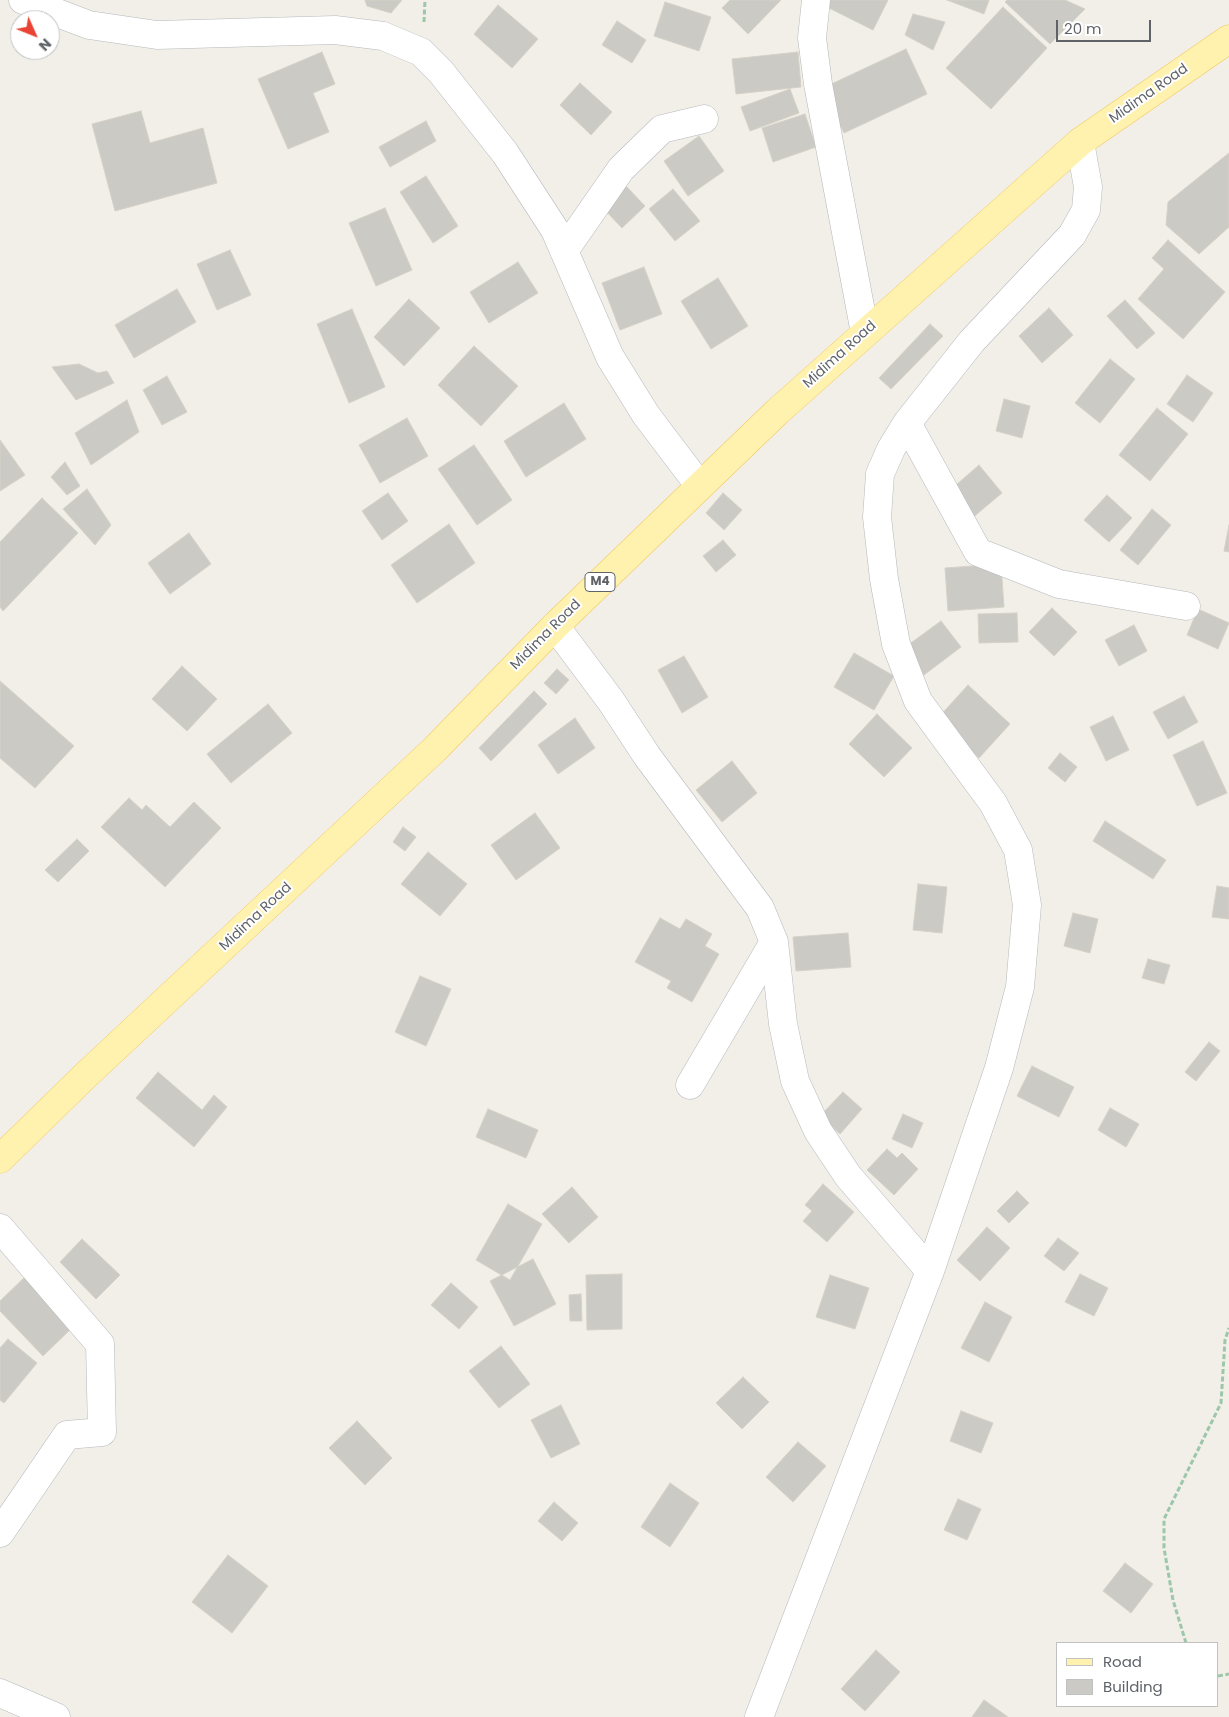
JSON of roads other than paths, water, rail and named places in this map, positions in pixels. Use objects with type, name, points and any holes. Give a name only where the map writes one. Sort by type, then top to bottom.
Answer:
[{"type":"main road","name":"Midima Road","points":[[0,1159],[94,1068],[435,749],[555,626],[699,485],[865,332],[1080,142],[1229,39]]},
{"type":"street","points":[[23,0],[89,25],[157,35],[335,30],[383,36],[421,52],[441,72],[505,153],[555,230],[610,358],[646,415],[699,485]]},
{"type":"street","points":[[816,0],[812,38],[818,84],[865,332]]},
{"type":"street","points":[[564,251],[621,169],[662,129],[704,119]]},
{"type":"street","points":[[759,1717],[930,1271],[999,1068],[1020,986],[1027,905],[1018,850],[993,803],[918,700],[896,644],[884,579],[877,517],[880,474],[891,449],[906,423],[972,341],[1072,235],[1086,210],[1088,187],[1080,142]]},
{"type":"street","points":[[906,423],[978,552],[1059,584],[1186,606]]},
{"type":"street","points":[[555,626],[611,701],[646,756],[760,908],[774,942],[783,1024],[795,1081],[818,1132],[848,1176],[930,1271]]},
{"type":"street","points":[[690,1085],[774,942]]},
{"type":"street","points":[[0,1228],[100,1344],[102,1432],[67,1435],[0,1533]]},
{"type":"street","points":[[0,1693],[56,1717]]}]
